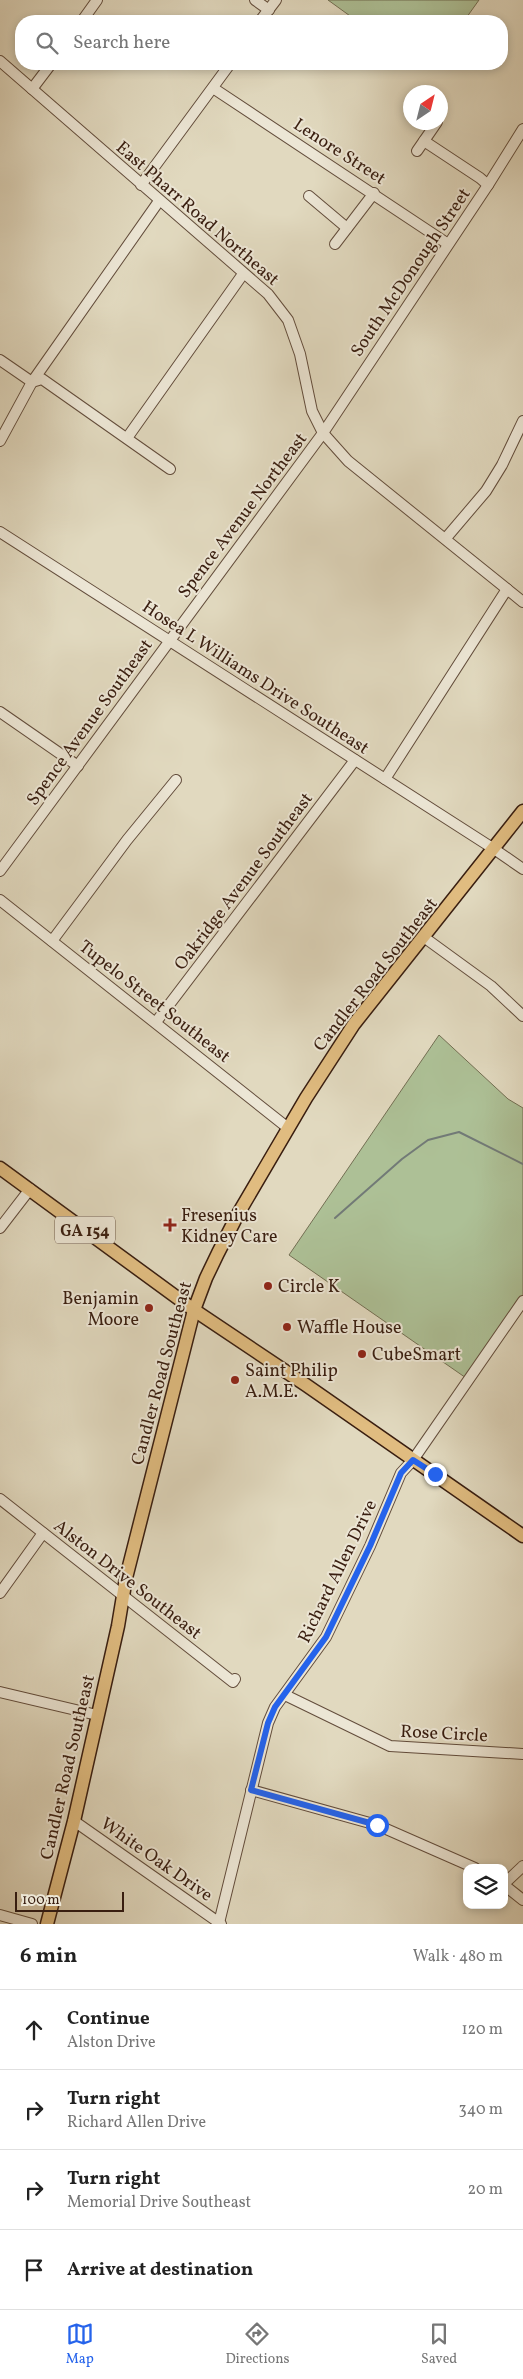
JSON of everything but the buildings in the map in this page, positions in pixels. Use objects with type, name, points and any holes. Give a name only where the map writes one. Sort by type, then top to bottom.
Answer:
[{"type":"main road","name":"Candler Road Southeast","points":[[47,1924],[74,1821],[118,1626],[122,1595],[194,1310],[206,1278],[238,1214],[288,1128],[354,1024],[425,938],[523,811]]},
{"type":"main road","name":"GA 154","points":[[0,1168],[194,1310],[306,1384],[523,1536]]},
{"type":"street","points":[[86,15],[97,0]]},
{"type":"street","points":[[254,0],[268,10]]},
{"type":"street","points":[[264,15],[276,0]]},
{"type":"street","name":"East Pharr Road Northeast","points":[[0,61],[268,294],[288,320],[300,354],[312,411],[323,433],[348,461],[446,538],[523,602]]},
{"type":"street","points":[[32,89],[46,70]]},
{"type":"street","points":[[142,185],[226,70]]},
{"type":"street","name":"Lenore Street","points":[[213,88],[374,193],[448,244]]},
{"type":"street","name":"South McDonough Street","points":[[323,433],[488,185],[523,129]]},
{"type":"street","points":[[417,151],[432,130]]},
{"type":"street","points":[[424,141],[488,185]]},
{"type":"street","points":[[335,244],[374,193]]},
{"type":"street","points":[[309,196],[347,228]]},
{"type":"street","points":[[0,441],[32,382],[159,201]]},
{"type":"street","points":[[127,438],[243,274]]},
{"type":"street","points":[[0,360],[32,382]]},
{"type":"street","points":[[32,382],[42,379],[170,469]]},
{"type":"street","points":[[446,538],[486,491],[502,466],[523,420]]},
{"type":"street","name":"Spence Avenue Northeast","points":[[169,640],[323,433]]},
{"type":"street","name":"Hosea L Williams Drive Southeast","points":[[0,532],[494,849],[523,870]]},
{"type":"street","points":[[385,779],[507,589]]},
{"type":"street","name":"Spence Avenue Southeast","points":[[0,871],[169,640]]},
{"type":"street","points":[[0,712],[78,766]]},
{"type":"street","name":"Oakridge Avenue Southeast","points":[[156,1022],[356,760]]},
{"type":"street","points":[[52,941],[127,840],[176,780]]},
{"type":"street","name":"Tupelo Street Southeast","points":[[0,900],[288,1128]]},
{"type":"street","points":[[425,938],[491,986],[523,1016]]},
{"type":"street","points":[[0,1228],[30,1189]]},
{"type":"street","name":"Richard Allen Drive","points":[[220,1923],[268,1723],[275,1707],[286,1695],[326,1637],[370,1546],[401,1473],[413,1460],[523,1301]]},
{"type":"street","name":"Alston Drive Southeast","points":[[0,1499],[232,1682],[235,1679]]},
{"type":"street","points":[[0,1593],[43,1533]]},
{"type":"street","points":[[0,1692],[97,1715]]},
{"type":"street","name":"Rose Circle","points":[[286,1695],[390,1746],[523,1754]]},
{"type":"street","points":[[251,1790],[377,1825],[466,1864]]},
{"type":"street","name":"White Oak Drive","points":[[74,1821],[220,1923]]},
{"type":"street","points":[[508,1881],[523,1866]]},
{"type":"street","points":[[508,1888],[523,1900]]},
{"type":"street","points":[[0,1915],[32,1924]]},
{"type":"green space","points":[[328,0],[479,0],[468,15],[349,15]]},
{"type":"green space","points":[[439,1035],[508,1099],[523,1108],[523,1302],[469,1380],[289,1255]]},
{"type":"waterway","points":[[335,1218],[402,1159],[428,1140],[459,1132],[523,1164]]},
{"type":"place","name":"Fresenius Kidney Care","points":[[170,1225]]},
{"type":"place","name":"Circle K","points":[[268,1286]]},
{"type":"place","name":"Benjamin Moore","points":[[149,1308]]},
{"type":"place","name":"Waffle House","points":[[287,1327]]},
{"type":"place","name":"CubeSmart","points":[[362,1354]]},
{"type":"place","name":"Saint Philip A.M.E.","points":[[235,1380]]},
{"type":"route","points":[[377,1825],[251,1790],[268,1723],[275,1707],[286,1695],[326,1637],[370,1546],[401,1473],[413,1460],[435,1474]]}]
